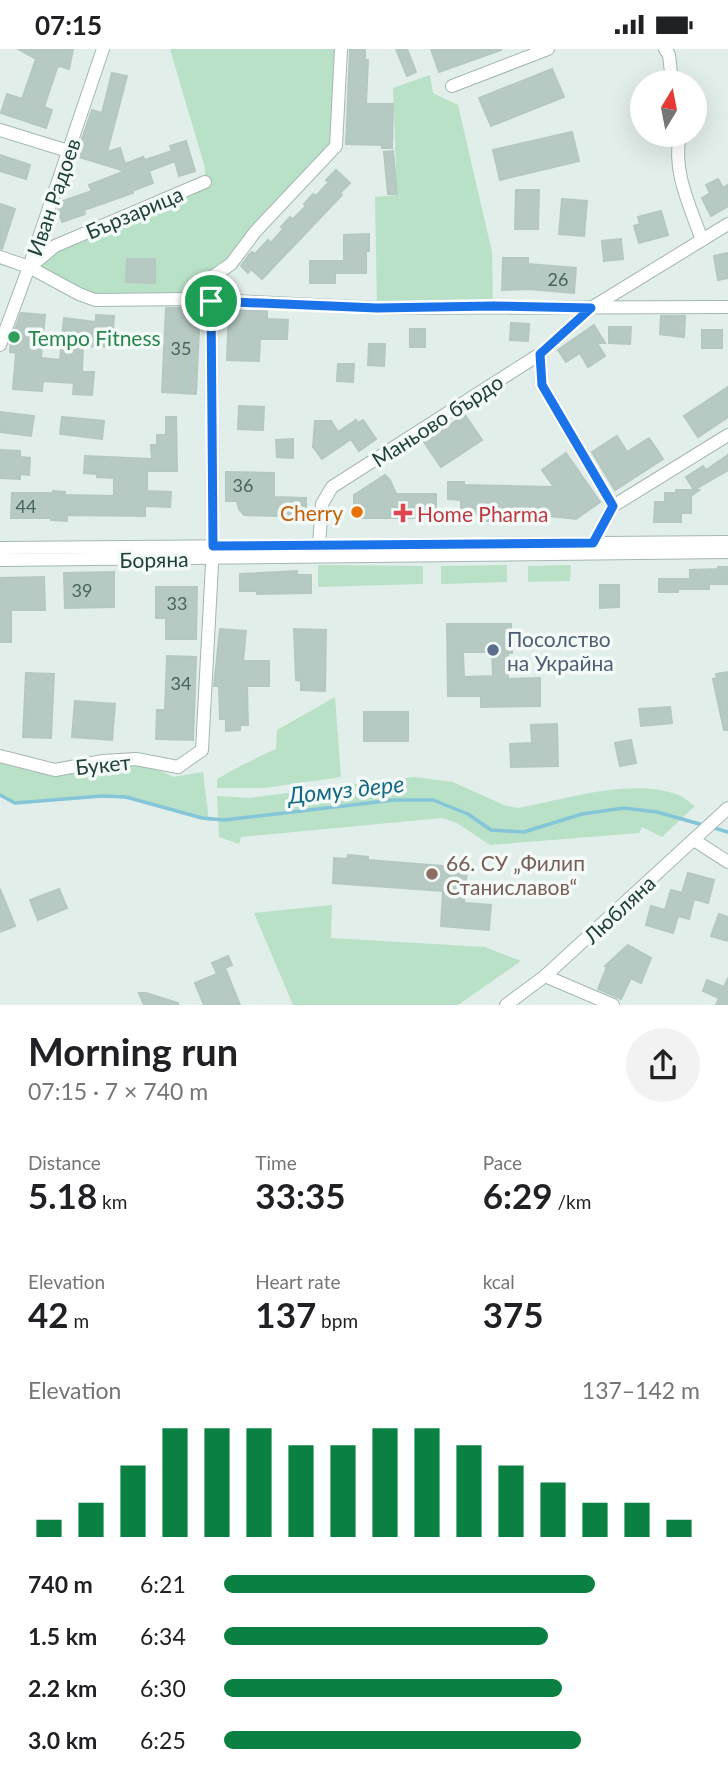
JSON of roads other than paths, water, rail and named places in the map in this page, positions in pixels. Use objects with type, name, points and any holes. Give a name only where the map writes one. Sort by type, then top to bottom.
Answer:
[{"type":"street","name":"Иван Радоев","points":[[0,345],[30,267],[103,49]]},
{"type":"street","points":[[192,299],[199,286],[231,264],[255,232],[336,146],[341,49]]},
{"type":"street","points":[[452,86],[548,49]]},
{"type":"street","points":[[666,49],[670,55],[671,70]]},
{"type":"street","points":[[0,130],[68,151]]},
{"type":"street","points":[[678,147],[680,177],[702,240]]},
{"type":"street","name":"Бързарица","points":[[30,267],[55,246],[205,182]]},
{"type":"street","name":"Маньово бърдо","points":[[319,544],[322,504],[332,488],[540,354],[591,308],[728,224]]},
{"type":"street","points":[[0,257],[30,267],[95,300],[192,299],[377,308],[728,307]]},
{"type":"street","points":[[211,301],[212,552]]},
{"type":"street","points":[[540,354],[542,385],[613,506]]},
{"type":"street","points":[[593,543],[613,506],[728,435]]},
{"type":"street","name":"Боряна","points":[[0,560],[212,552],[319,544],[728,542]]},
{"type":"street","name":"Боряна","points":[[0,548],[212,552],[728,552]]},
{"type":"street","name":"Букет","points":[[0,756],[55,770],[103,761],[136,759],[178,767],[202,750],[212,552]]},
{"type":"street","name":"Любляна","points":[[506,1005],[545,977],[728,809]]},
{"type":"street","points":[[697,837],[728,862]]},
{"type":"street","points":[[545,977],[613,1005]]},
{"type":"waterway","name":"Домуз дере","points":[[0,795],[15,803],[102,796],[126,797],[202,818],[224,820],[394,800],[433,800],[468,814],[491,830],[524,832],[582,814],[624,808],[657,812],[703,825]]},
{"type":"waterway","name":"Домуз дере","points":[[711,827],[728,832]]},
{"type":"place","name":"Tempo Fitness","points":[[14,337]]},
{"type":"place","name":"Cherry","points":[[357,512]]},
{"type":"place","name":"Home Pharma","points":[[403,513]]},
{"type":"place","name":"Посолство на Украйна","points":[[493,650]]},
{"type":"place","name":"66. СУ „Филип Станиславов“","points":[[432,874]]}]
